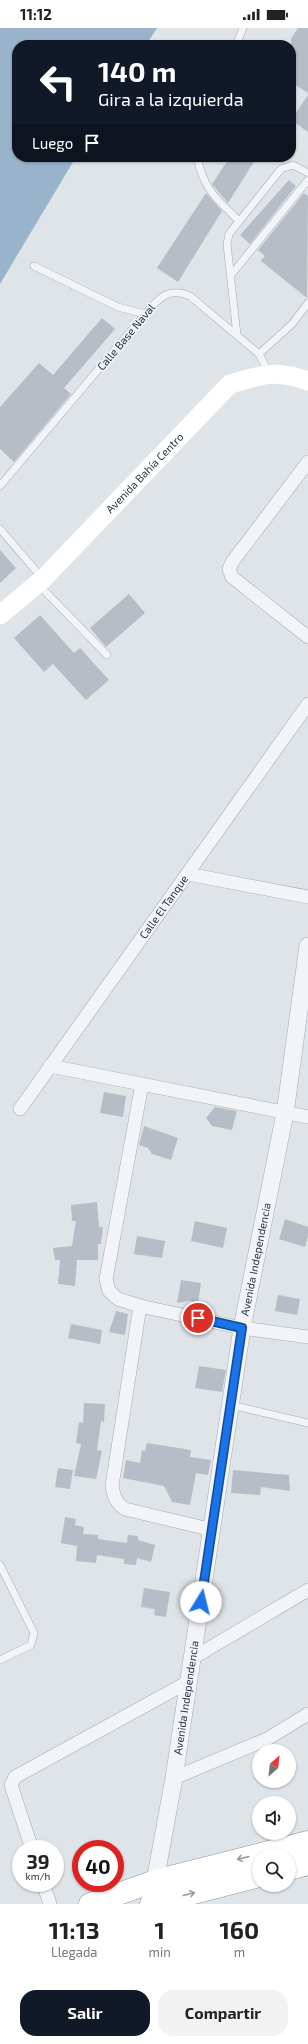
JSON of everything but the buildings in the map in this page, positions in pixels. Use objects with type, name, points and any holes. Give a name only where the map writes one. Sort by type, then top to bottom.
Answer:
[{"type":"highway","points":[[90,1904],[155,1881],[308,1842]]},
{"type":"highway","points":[[296,1867],[308,1864]]},
{"type":"highway","points":[[151,1904],[252,1878]]},
{"type":"main road","name":"Avenida Bahía Centro","points":[[0,615],[40,581],[230,384],[269,373],[296,377],[308,381]]},
{"type":"street","points":[[308,462],[233,561],[229,569],[232,577],[308,637]]},
{"type":"street","name":"Calle El Tanque","points":[[20,1109],[308,704]]},
{"type":"street","points":[[188,874],[308,897]]},
{"type":"street","name":"Avenida Independencia","points":[[155,1881],[174,1778],[191,1659],[213,1530],[242,1328],[285,1113],[308,946]]},
{"type":"street","points":[[50,1066],[308,1117]]},
{"type":"street","points":[[142,1084],[106,1279],[109,1291],[118,1299],[140,1306],[242,1328],[308,1337]]},
{"type":"street","points":[[140,1306],[112,1486],[113,1494],[117,1504],[125,1509],[213,1530]]},
{"type":"street","points":[[191,1659],[308,1590]]},
{"type":"street","points":[[29,1840],[11,1785],[15,1777],[188,1682]]},
{"type":"street","points":[[174,1778],[267,1739],[308,1714]]},
{"type":"street","points":[[151,1904],[155,1881]]},
{"type":"street","points":[[46,1892],[50,1904]]},
{"type":"lane","points":[[238,40],[243,28]]},
{"type":"lane","points":[[199,162],[200,172],[209,191],[239,221]]},
{"type":"lane","points":[[237,335],[227,244],[229,234],[282,169],[293,165],[308,173]]},
{"type":"lane","points":[[231,275],[308,180]]},
{"type":"lane","points":[[34,266],[118,307],[145,314]]},
{"type":"lane","name":"Calle Base Naval","points":[[0,486],[145,314],[157,301],[167,294],[180,292],[190,296],[259,354],[269,373]]},
{"type":"lane","points":[[259,354],[292,324],[308,303]]},
{"type":"lane","points":[[0,529],[40,581],[107,655]]},
{"type":"lane","points":[[231,1405],[308,1424]]},
{"type":"lane","points":[[0,1565],[34,1633],[31,1645],[0,1660]]},
{"type":"water","points":[[0,28],[157,28],[149,40],[12,40],[12,162],[73,162],[0,284]]},
{"type":"route","points":[[198,1318],[242,1328],[213,1530],[201,1602]]}]
